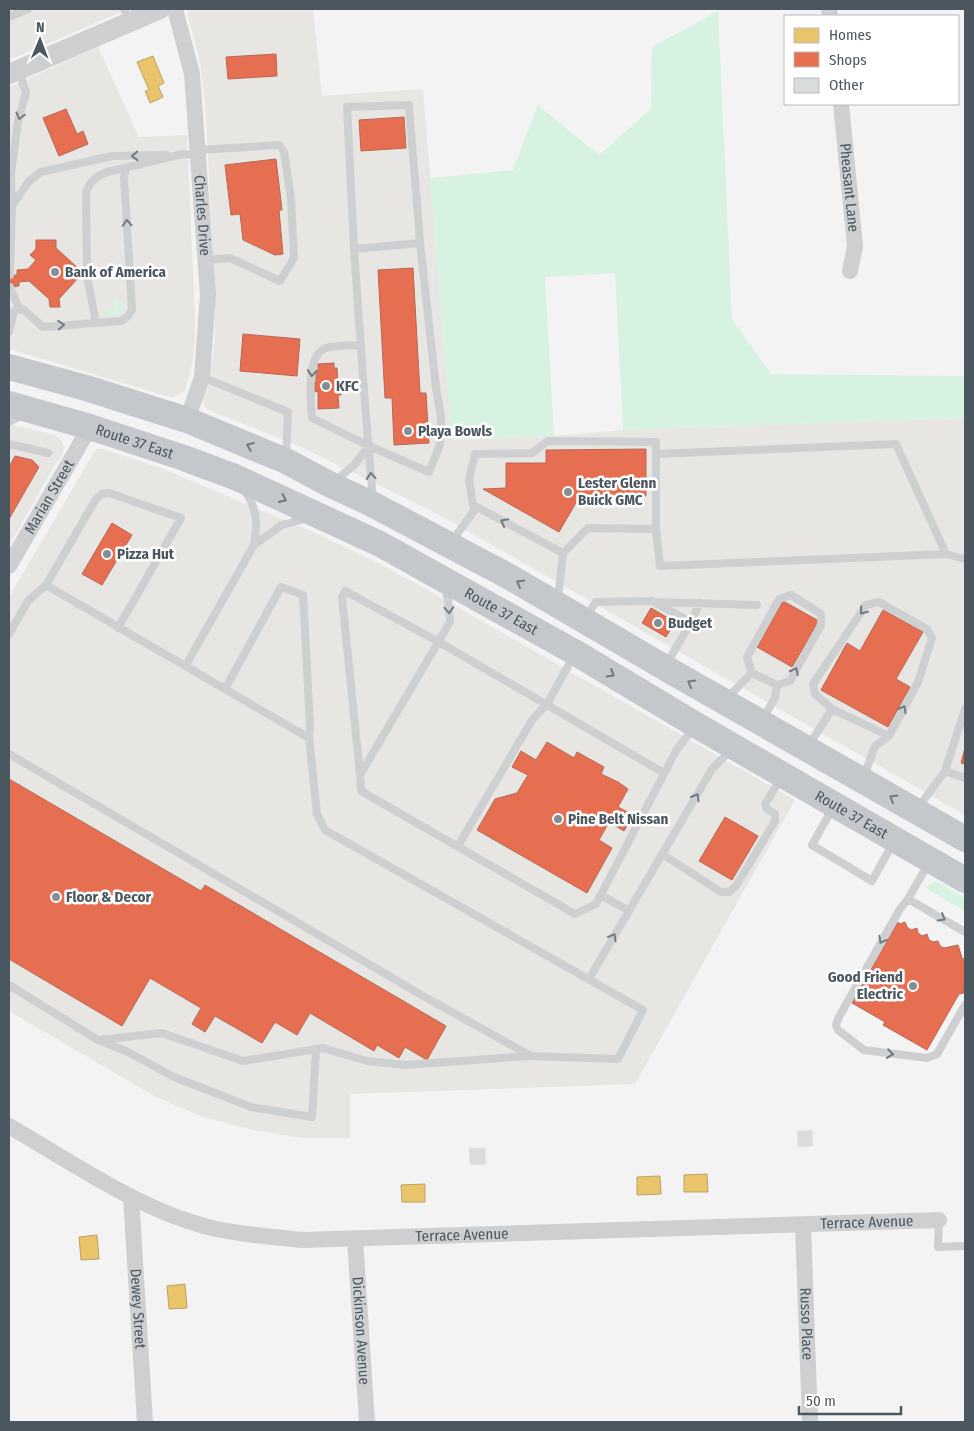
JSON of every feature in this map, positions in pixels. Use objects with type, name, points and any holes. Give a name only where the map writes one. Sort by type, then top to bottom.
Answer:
[{"type":"highway","points":[[9,367],[86,388],[187,420],[286,461],[508,576],[965,839]]},
{"type":"highway","name":"Route 37 East","points":[[21,407],[90,427],[184,458],[235,478],[380,544],[576,653],[696,725],[965,880]]},
{"type":"street","points":[[14,72],[126,16],[160,9]]},
{"type":"street","name":"Charles Drive","points":[[175,9],[192,74],[193,153],[206,260],[208,295],[202,377],[187,420]]},
{"type":"street","name":"Pheasant Lane","points":[[841,105],[855,246],[850,271]]},
{"type":"street","name":"Marian Street","points":[[9,566],[90,427]]},
{"type":"street","name":"Terrace Avenue","points":[[9,1126],[131,1197],[179,1217],[212,1228],[303,1240],[356,1240],[939,1220]]},
{"type":"street","name":"Dewey Street","points":[[131,1197],[145,1422]]},
{"type":"street","name":"Russo Place","points":[[803,1225],[810,1422]]},
{"type":"street","name":"Dickinson Avenue","points":[[356,1240],[367,1422]]},
{"type":"lane","points":[[9,17],[28,9]]},
{"type":"lane","points":[[10,276],[12,165],[18,121],[26,94],[14,72]]},
{"type":"lane","points":[[361,345],[326,348],[313,361],[310,389],[312,418],[369,446],[429,472],[440,445],[441,417],[420,243],[409,105],[347,107],[354,249],[361,345],[369,446],[374,505]]},
{"type":"lane","points":[[12,206],[29,181],[41,172],[112,156],[193,153],[279,144],[284,152],[291,198],[294,258],[280,281],[230,258],[206,260]]},
{"type":"lane","points":[[96,323],[87,272],[86,193],[89,183],[107,172],[193,153]]},
{"type":"lane","points":[[9,332],[14,310],[23,309],[43,326],[121,321],[128,316],[132,310],[124,177],[126,168]]},
{"type":"lane","points":[[354,249],[420,243]]},
{"type":"lane","points":[[10,287],[19,310]]},
{"type":"lane","points":[[202,377],[288,412],[286,461]]},
{"type":"lane","points":[[9,422],[21,407]]},
{"type":"lane","points":[[449,544],[474,511],[469,480],[475,454],[532,453],[548,441],[656,442],[656,529],[660,566],[946,554],[965,559]]},
{"type":"lane","points":[[9,444],[48,453]]},
{"type":"lane","points":[[656,454],[896,444],[946,554]]},
{"type":"lane","points":[[330,485],[354,465],[369,446]]},
{"type":"lane","points":[[186,666],[254,545],[257,532],[256,515],[251,500],[235,478]]},
{"type":"lane","points":[[9,634],[28,601],[46,585],[96,499],[102,494],[109,493],[181,518],[118,628]]},
{"type":"lane","points":[[473,505],[563,553]]},
{"type":"lane","points":[[254,545],[282,525],[321,516]]},
{"type":"lane","points":[[558,605],[563,553],[588,528],[656,529]]},
{"type":"lane","points":[[360,774],[450,622],[448,599],[440,576]]},
{"type":"lane","points":[[46,585],[309,738]]},
{"type":"lane","points":[[98,1040],[162,1033],[243,1061],[323,1048],[367,1061],[405,1065],[531,1056],[618,1059],[643,1010],[325,830],[317,814],[309,738],[310,725],[303,595],[281,587],[225,690]]},
{"type":"lane","points":[[664,773],[548,704],[345,591],[342,597],[361,790],[575,914],[596,904],[677,748],[696,725]]},
{"type":"lane","points":[[791,595],[822,614],[821,625],[790,681],[777,685],[752,673],[746,657],[779,599],[791,595]]},
{"type":"lane","points":[[585,620],[596,602],[757,605]]},
{"type":"lane","points":[[652,602],[691,622]]},
{"type":"lane","points":[[862,780],[875,746],[889,736],[918,682],[932,638],[927,629],[879,602],[866,605],[813,684],[815,694],[832,708],[889,736]]},
{"type":"lane","points":[[665,667],[700,603]]},
{"type":"lane","points":[[458,846],[532,720],[548,704],[576,653]]},
{"type":"lane","points":[[724,701],[752,673]]},
{"type":"lane","points":[[760,722],[775,698],[777,685]]},
{"type":"lane","points":[[807,749],[832,708]]},
{"type":"lane","points":[[916,811],[945,770],[965,709]]},
{"type":"lane","points":[[589,979],[712,769],[735,747]]},
{"type":"lane","points":[[9,754],[425,998],[531,1056]]},
{"type":"lane","points":[[945,770],[965,778]]},
{"type":"lane","points":[[662,854],[721,892],[729,892],[736,886],[775,821],[775,814],[766,809],[765,804],[783,775]]},
{"type":"lane","points":[[834,804],[812,845],[872,880],[895,840]]},
{"type":"lane","points":[[930,860],[900,909],[836,1025],[838,1030],[864,1050],[927,1058],[937,1054],[965,1005]]},
{"type":"lane","points":[[601,895],[629,910]]},
{"type":"lane","points":[[908,898],[965,932]]},
{"type":"lane","points":[[9,985],[98,1040],[128,1052],[174,1077],[251,1108],[312,1116],[316,1050]]},
{"type":"lane","points":[[939,1220],[938,1247],[965,1246]]},
{"type":"shaded area","points":[[9,9],[128,9],[9,60]]},
{"type":"shaded area","points":[[190,9],[313,9],[322,96],[423,89],[452,440],[554,436],[623,430],[965,418],[965,815],[434,512],[301,447],[208,410],[204,405],[203,399],[213,355],[215,289],[205,102],[199,57],[187,12]]},
{"type":"shaded area","points":[[98,47],[139,137],[187,135],[195,341],[192,365],[185,391],[173,398],[9,349],[9,87]]},
{"type":"shaded area","points":[[9,424],[54,435],[59,438],[64,449],[61,458],[56,463],[9,546]]},
{"type":"shaded area","points":[[96,449],[102,449],[161,468],[320,535],[368,558],[417,584],[795,800],[635,1084],[350,1094],[350,1138],[302,1138],[253,1130],[203,1117],[156,1097],[9,1011],[9,597]]},
{"type":"green space","points":[[718,11],[732,319],[771,374],[965,376],[965,418],[623,430],[615,273],[545,277],[554,436],[452,440],[430,178],[513,170],[538,105],[599,155],[651,109],[652,47]]},
{"type":"green space","points":[[114,298],[124,304],[124,308],[120,314],[106,316],[103,314],[103,310],[114,310]]},
{"type":"green space","points":[[936,881],[965,898],[965,911],[927,889],[927,886]]},
{"type":"building: Homes","points":[[153,56],[164,83],[158,86],[163,97],[150,103],[145,91],[149,90],[137,62]]},
{"type":"building: Homes","points":[[707,1174],[708,1192],[684,1192],[684,1175]]},
{"type":"building: Homes","points":[[660,1176],[661,1194],[637,1195],[637,1177]]},
{"type":"building: Homes","points":[[425,1184],[425,1202],[402,1202],[401,1185]]},
{"type":"building: Homes","points":[[97,1235],[99,1259],[81,1260],[79,1237]]},
{"type":"building: Homes","points":[[185,1284],[187,1308],[169,1309],[167,1286]]},
{"type":"building: Shops","points":[[276,54],[277,76],[228,79],[226,57]]},
{"type":"building: Shops","points":[[66,109],[77,134],[83,131],[88,144],[59,156],[43,118]]},
{"type":"building: Shops","points":[[404,117],[406,148],[361,151],[359,120]]},
{"type":"building: Shops","points":[[276,159],[282,210],[279,210],[283,254],[275,255],[243,240],[240,214],[231,215],[225,165]]},
{"type":"building: Shops","name":"Bank of America","points":[[36,240],[56,240],[56,248],[79,269],[92,268],[92,276],[79,277],[59,299],[60,307],[50,307],[49,299],[29,281],[19,282],[19,286],[9,287],[9,276],[17,275],[17,270],[28,269],[36,260],[30,255],[36,249]]},
{"type":"building: Shops","points":[[413,268],[420,393],[426,393],[429,443],[394,445],[392,398],[385,398],[378,270]]},
{"type":"building: Shops","points":[[243,334],[300,339],[297,376],[240,371]]},
{"type":"building: Shops","name":"KFC","points":[[334,363],[334,368],[337,368],[338,390],[341,389],[341,395],[338,395],[339,408],[318,409],[318,391],[315,392],[314,382],[316,382],[318,364]]},
{"type":"building: Shops","name":"Lester Glenn Buick GMC","points":[[646,449],[646,496],[606,496],[606,501],[577,501],[559,532],[483,489],[506,488],[506,463],[546,463],[546,450]]},
{"type":"building: Shops","points":[[15,456],[32,460],[39,467],[9,519],[9,467]]},
{"type":"building: Shops","name":"Pizza Hut","points":[[112,523],[132,535],[102,585],[82,574]]},
{"type":"building: Shops","points":[[783,601],[819,621],[792,667],[757,647]]},
{"type":"building: Shops","name":"Budget","points":[[651,608],[675,622],[666,637],[642,623]]},
{"type":"building: Shops","points":[[883,610],[923,632],[896,679],[910,687],[888,727],[821,690],[847,643],[860,651]]},
{"type":"building: Shops","name":"Pine Belt Nissan","points":[[547,742],[574,758],[577,752],[604,767],[601,774],[628,789],[618,807],[633,815],[624,831],[609,822],[599,840],[612,848],[587,893],[477,830],[495,799],[517,793],[528,775],[512,767],[521,751],[536,760]]},
{"type":"building: Shops","points":[[965,748],[965,764],[961,763]]},
{"type":"building: Shops","points":[[9,779],[201,891],[205,885],[446,1026],[427,1060],[405,1047],[399,1058],[377,1045],[374,1051],[310,1013],[297,1035],[275,1022],[262,1043],[215,1016],[205,1032],[192,1024],[201,1008],[150,978],[122,1026],[9,959]]},
{"type":"building: Shops","points":[[725,817],[758,836],[732,880],[699,861]]},
{"type":"building: Shops","name":"Good Friend Electric","points":[[898,922],[900,924],[905,922],[911,930],[917,928],[918,933],[922,936],[927,934],[929,940],[933,942],[938,941],[940,946],[944,948],[958,945],[962,958],[965,960],[964,993],[959,994],[927,1050],[883,1025],[885,1022],[852,1003]]},
{"type":"building: Other","points":[[812,1130],[813,1146],[798,1147],[797,1131]]},
{"type":"building: Other","points":[[469,1148],[485,1148],[486,1164],[470,1165]]},
{"type":"place","name":"Bank of America","points":[[55,272]]},
{"type":"place","name":"KFC","points":[[326,386]]},
{"type":"place","name":"Playa Bowls","points":[[408,431]]},
{"type":"place","name":"Lester Glenn Buick GMC","points":[[568,492]]},
{"type":"place","name":"Pizza Hut","points":[[107,554]]},
{"type":"place","name":"Budget","points":[[658,623]]},
{"type":"place","name":"Pine Belt Nissan","points":[[558,819]]},
{"type":"place","name":"Floor & Decor","points":[[56,897]]},
{"type":"place","name":"Good Friend Electric","points":[[913,986]]}]
